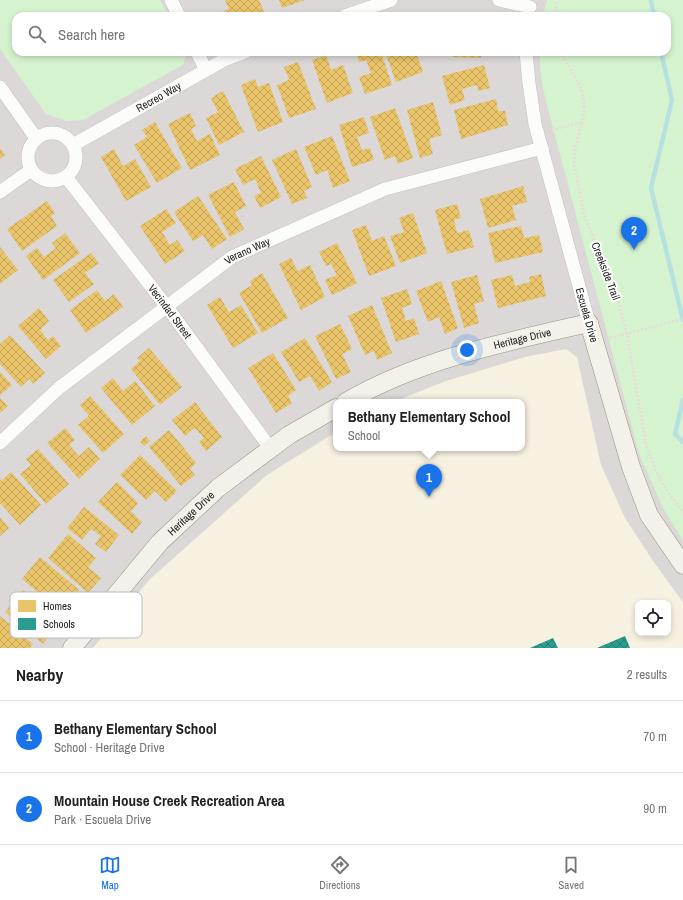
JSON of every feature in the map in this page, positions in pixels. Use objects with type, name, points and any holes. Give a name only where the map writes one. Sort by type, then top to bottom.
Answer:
[{"type":"street","points":[[171,0],[177,12]]},
{"type":"street","points":[[356,12],[391,0]]},
{"type":"street","points":[[499,0],[530,8]]},
{"type":"street","points":[[199,56],[206,70]]},
{"type":"street","name":"Recreo Way","points":[[73,145],[224,60],[234,56]]},
{"type":"street","name":"Escuela Drive","points":[[526,56],[534,117],[589,323],[631,467],[649,515],[683,565]]},
{"type":"street","points":[[0,87],[36,138]]},
{"type":"street","points":[[52,132],[68,138],[73,145],[76,159],[75,166],[66,177],[51,182],[36,177],[31,170],[27,157],[31,143],[36,138],[52,132]]},
{"type":"street","name":"Verano Way","points":[[0,443],[59,388],[232,257],[386,189],[542,148]]},
{"type":"street","points":[[0,192],[31,170]]},
{"type":"street","name":"Vecindad Street","points":[[66,177],[166,306],[271,449]]},
{"type":"street","name":"Heritage Drive","points":[[351,399],[364,391],[442,360],[502,343],[589,323]]},
{"type":"street","name":"Heritage Drive","points":[[118,592],[160,542],[218,488],[289,435],[333,410]]},
{"type":"street","name":"Heritage Drive","points":[[72,648],[80,638]]},
{"type":"path","points":[[556,12],[557,0]]},
{"type":"path","name":"Creekside Trail","points":[[562,56],[568,68],[577,80],[583,94],[585,108],[583,122],[575,149],[574,171],[585,218],[614,285],[627,334],[646,444],[654,466],[664,486],[683,513]]},
{"type":"path","points":[[552,130],[583,122]]},
{"type":"path","points":[[607,339],[683,319]]},
{"type":"shaded area","points":[[0,0],[683,0],[683,648],[0,648]]},
{"type":"shaded area","points":[[566,349],[577,357],[601,465],[625,518],[653,561],[683,602],[683,648],[93,648],[101,638],[142,638],[142,592],[139,592],[149,580],[267,475],[333,434],[333,451],[525,451],[525,399],[401,399],[446,381],[525,357]]},
{"type":"green space","points":[[0,0],[160,0],[166,12],[12,12],[12,56],[186,56],[183,65],[83,120],[67,121],[46,114],[0,49]]},
{"type":"green space","points":[[547,0],[683,0],[683,541],[662,506],[639,454],[546,102],[540,66],[540,56],[671,56],[671,12],[544,12]]},
{"type":"building: Homes","points":[[225,0],[259,0],[264,12],[222,12],[229,9]]},
{"type":"building: Homes","points":[[279,0],[305,0],[282,8]]},
{"type":"building: Homes","points":[[326,56],[331,70],[343,65],[353,93],[327,103],[312,60]]},
{"type":"building: Homes","points":[[357,56],[382,56],[392,85],[365,94],[359,77],[371,73],[366,60],[359,62]]},
{"type":"building: Homes","points":[[386,56],[417,56],[423,72],[396,82]]},
{"type":"building: Homes","points":[[481,56],[481,58],[452,57]]},
{"type":"building: Homes","points":[[298,62],[316,109],[289,118],[277,85],[289,80],[284,67]]},
{"type":"building: Homes","points":[[484,65],[490,88],[478,91],[477,85],[462,89],[465,100],[450,105],[442,76]]},
{"type":"building: Homes","points":[[255,79],[258,87],[269,83],[283,122],[258,132],[241,85]]},
{"type":"building: Homes","points":[[223,91],[244,132],[219,145],[206,118],[218,112],[211,98]]},
{"type":"building: Homes","points":[[496,99],[498,111],[505,111],[508,125],[461,139],[454,110]]},
{"type":"building: Homes","points":[[433,102],[442,135],[429,139],[433,154],[420,158],[407,110]]},
{"type":"building: Homes","points":[[395,108],[413,158],[398,164],[395,156],[385,160],[370,117]]},
{"type":"building: Homes","points":[[190,113],[196,126],[191,129],[197,141],[210,134],[220,155],[190,170],[168,124]]},
{"type":"building: Homes","points":[[364,117],[369,133],[357,137],[362,150],[370,148],[374,160],[352,167],[339,125]]},
{"type":"building: Homes","points":[[155,122],[182,168],[157,183],[134,145],[147,137],[142,130]]},
{"type":"building: Homes","points":[[332,136],[350,181],[333,188],[327,170],[316,175],[304,147]]},
{"type":"building: Homes","points":[[0,148],[5,155],[0,159]]},
{"type":"building: Homes","points":[[114,149],[123,166],[135,159],[151,187],[126,201],[101,157]]},
{"type":"building: Homes","points":[[296,149],[312,187],[304,191],[307,198],[292,204],[272,160]]},
{"type":"building: Homes","points":[[261,156],[281,197],[260,208],[254,196],[261,193],[255,179],[243,185],[235,169]]},
{"type":"building: Homes","points":[[234,182],[246,206],[235,212],[244,229],[230,237],[208,195]]},
{"type":"building: Homes","points":[[523,186],[527,202],[512,206],[516,220],[488,228],[480,199]]},
{"type":"building: Homes","points":[[198,196],[227,239],[212,249],[203,235],[193,241],[174,212]]},
{"type":"building: Homes","points":[[47,201],[55,213],[51,216],[57,226],[22,251],[7,229]]},
{"type":"building: Homes","points":[[457,204],[461,218],[454,220],[457,233],[469,230],[474,247],[447,254],[435,210]]},
{"type":"building: Homes","points":[[166,209],[176,223],[162,232],[170,245],[177,240],[185,251],[165,264],[140,226]]},
{"type":"building: Homes","points":[[413,213],[427,253],[400,263],[390,236],[404,232],[399,218]]},
{"type":"building: Homes","points":[[366,225],[372,241],[384,236],[396,266],[369,276],[352,230]]},
{"type":"building: Homes","points":[[521,226],[524,238],[539,235],[543,252],[495,263],[488,233]]},
{"type":"building: Homes","points":[[65,233],[80,253],[43,280],[26,256],[37,248],[44,257],[56,248],[52,243]]},
{"type":"building: Homes","points":[[337,243],[357,283],[332,295],[325,280],[337,275],[331,264],[326,266],[319,252]]},
{"type":"building: Homes","points":[[0,247],[18,270],[0,284]]},
{"type":"building: Homes","points":[[91,253],[99,263],[85,273],[94,284],[69,302],[53,280]]},
{"type":"building: Homes","points":[[291,258],[298,271],[310,265],[325,297],[301,310],[279,264]]},
{"type":"building: Homes","points":[[262,273],[288,318],[262,333],[239,293],[252,285],[250,281]]},
{"type":"building: Homes","points":[[541,274],[546,296],[498,308],[491,280],[512,275],[515,286],[530,282],[529,277]]},
{"type":"building: Homes","points":[[477,275],[484,301],[474,304],[479,323],[464,328],[451,282]]},
{"type":"building: Homes","points":[[441,281],[458,328],[445,334],[439,317],[428,322],[416,291]]},
{"type":"building: Homes","points":[[407,289],[412,304],[402,308],[406,321],[414,318],[419,334],[396,342],[381,298]]},
{"type":"building: Homes","points":[[97,290],[105,301],[114,294],[123,307],[86,333],[70,310]]},
{"type":"building: Homes","points":[[220,297],[229,312],[241,305],[258,333],[233,348],[207,305]]},
{"type":"building: Homes","points":[[372,305],[392,353],[377,360],[374,351],[365,355],[348,316]]},
{"type":"building: Homes","points":[[39,308],[49,321],[40,330],[48,340],[53,336],[61,346],[46,359],[18,326]]},
{"type":"building: Homes","points":[[340,324],[352,349],[342,354],[351,372],[336,379],[315,336]]},
{"type":"building: Homes","points":[[10,335],[45,373],[33,384],[29,379],[21,387],[0,364],[0,344]]},
{"type":"building: Homes","points":[[305,338],[332,382],[319,391],[310,376],[299,382],[281,352]]},
{"type":"building: Homes","points":[[149,348],[182,387],[160,405],[131,369],[140,361],[137,358]]},
{"type":"building: Homes","points":[[273,353],[296,390],[288,396],[292,403],[276,413],[248,368]]},
{"type":"building: Homes","points":[[0,372],[12,385],[0,395]]},
{"type":"building: Homes","points":[[113,378],[123,391],[135,381],[155,406],[132,425],[101,388]]},
{"type":"building: Homes","points":[[90,396],[124,434],[103,453],[78,425],[89,416],[80,405]]},
{"type":"building: Homes","points":[[0,398],[8,406],[0,413]]},
{"type":"building: Homes","points":[[195,402],[222,437],[206,451],[199,442],[204,438],[195,428],[185,436],[172,420]]},
{"type":"building: Homes","points":[[65,428],[75,440],[69,445],[79,456],[89,447],[100,459],[79,479],[47,443]]},
{"type":"building: Homes","points":[[169,430],[196,463],[190,469],[195,475],[181,486],[149,447]]},
{"type":"building: Homes","points":[[146,436],[150,441],[144,446],[140,442]]},
{"type":"building: Homes","points":[[38,449],[69,484],[46,504],[20,474],[31,465],[26,459]]},
{"type":"building: Homes","points":[[140,455],[177,491],[166,502],[155,491],[146,500],[120,475]]},
{"type":"building: Homes","points":[[11,472],[41,505],[20,525],[0,503],[0,479],[1,481]]},
{"type":"building: Homes","points":[[117,482],[138,503],[131,511],[142,522],[132,534],[98,502]]},
{"type":"building: Homes","points":[[84,507],[119,535],[106,552],[95,544],[101,536],[91,529],[82,540],[67,528]]},
{"type":"building: Homes","points":[[0,517],[9,528],[0,536]]},
{"type":"building: Homes","points":[[68,534],[96,558],[88,567],[101,578],[89,592],[87,592],[48,558]]},
{"type":"building: Homes","points":[[40,557],[79,590],[77,592],[38,592],[22,579]]},
{"type":"building: Homes","points":[[10,606],[10,616],[5,612]]},
{"type":"building: Homes","points":[[0,616],[10,624],[10,638],[26,638],[33,644],[30,648],[0,648]]},
{"type":"building: Homes","points":[[36,638],[48,638],[43,644]]},
{"type":"building: Schools","points":[[625,636],[630,648],[597,648]]},
{"type":"building: Schools","points":[[553,638],[558,648],[530,648]]},
{"type":"waterway","points":[[651,0],[653,12]]},
{"type":"waterway","points":[[662,56],[672,100],[651,188],[683,320]]},
{"type":"waterway","points":[[683,400],[675,434],[683,442]]},
{"type":"place","name":"Mountain House Creek Recreation Area","points":[[634,250]]},
{"type":"place","name":"Bethany Elementary School","points":[[429,497]]}]
